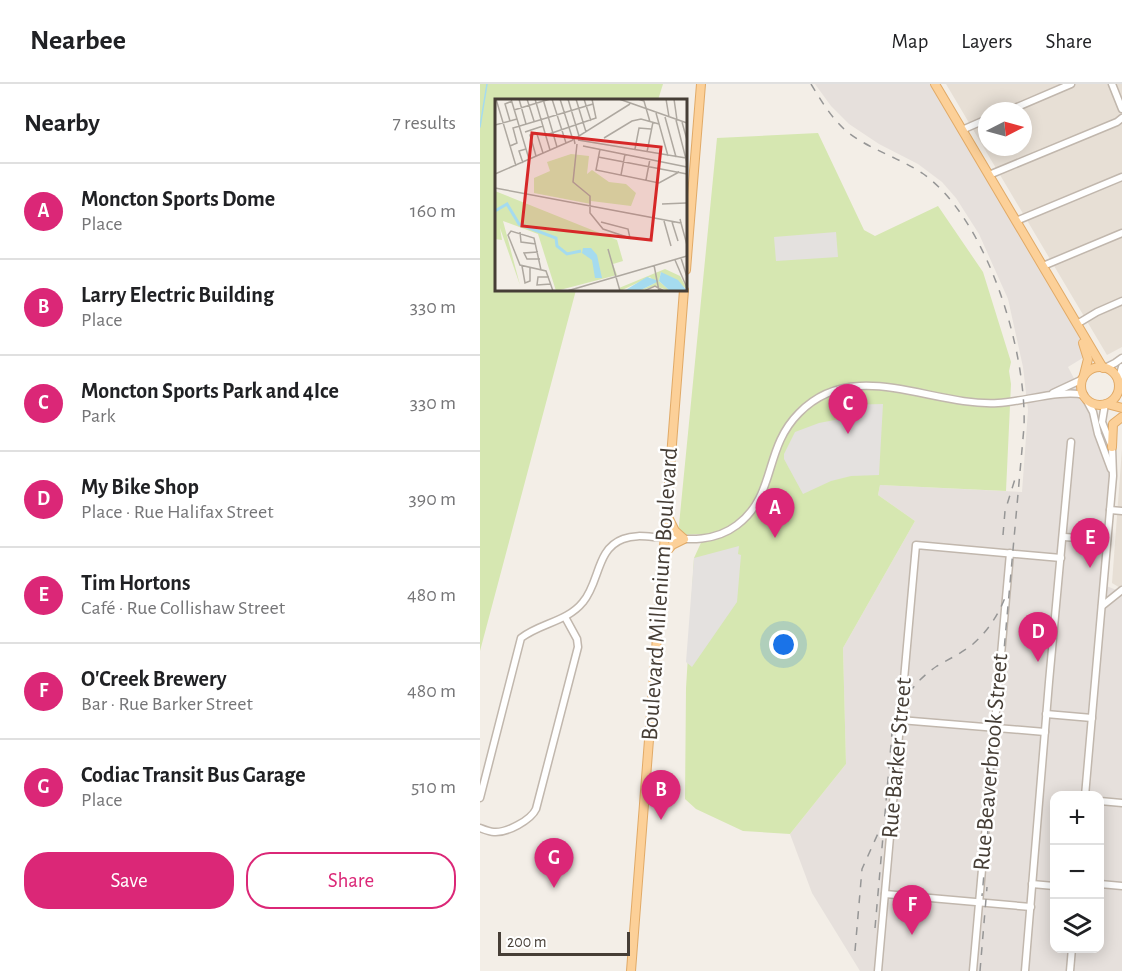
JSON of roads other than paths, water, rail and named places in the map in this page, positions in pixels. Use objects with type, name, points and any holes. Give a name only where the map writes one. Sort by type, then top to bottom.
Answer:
[{"type":"main road","points":[[687,258],[701,84]]},
{"type":"main road","points":[[937,85],[1077,324],[1104,368],[1113,373],[1122,397]]},
{"type":"main road","name":"Boulevard Millenium Boulevard","points":[[631,971],[684,291]]},
{"type":"main road","points":[[1077,324],[1088,355],[1081,387],[1085,397],[1093,404],[1122,408]]},
{"type":"main road","points":[[1083,377],[1094,369],[1104,368]]},
{"type":"main road","points":[[1106,404],[1116,395],[1118,384]]},
{"type":"main road","points":[[1112,447],[1113,424],[1122,417]]},
{"type":"main road","points":[[662,557],[672,545],[684,539],[675,531],[666,512]]},
{"type":"street","points":[[1029,102],[1071,84]]},
{"type":"street","points":[[1112,84],[1122,109]]},
{"type":"street","points":[[989,176],[1122,118]]},
{"type":"street","points":[[962,130],[978,123]]},
{"type":"street","points":[[1016,221],[1121,179]]},
{"type":"street","points":[[1043,266],[1122,233]]},
{"type":"street","points":[[1077,324],[1122,300]]},
{"type":"street","points":[[1104,368],[1122,357]]},
{"type":"street","points":[[1118,384],[1122,368]]},
{"type":"street","points":[[1041,398],[1083,377]]},
{"type":"street","points":[[480,798],[519,642],[528,632],[566,617],[584,601],[591,590],[601,560],[612,545],[628,537],[708,538],[723,534],[737,525],[755,508],[764,490],[776,446],[784,430],[799,412],[816,399],[841,387],[873,385],[979,403],[998,403],[1067,393],[1085,397],[1093,412],[1113,476]]},
{"type":"street","points":[[1085,791],[1113,476],[1112,447],[1102,422],[1106,404]]},
{"type":"street","points":[[1025,971],[1071,442]]},
{"type":"street","points":[[1110,510],[1122,511]]},
{"type":"street","points":[[1064,537],[1107,540]]},
{"type":"street","name":"Rue Barker Street","points":[[878,971],[916,544],[1010,553]]},
{"type":"street","points":[[1010,553],[1061,558]]},
{"type":"street","name":"Rue Beaverbrook Street","points":[[973,971],[1010,553]]},
{"type":"street","points":[[1102,606],[1122,590]]},
{"type":"street","points":[[480,828],[499,832],[524,822],[536,809],[578,648],[577,639],[566,617]]},
{"type":"street","points":[[1046,714],[1092,718]]},
{"type":"street","points":[[900,720],[1045,732]]},
{"type":"street","points":[[1104,801],[1122,803]]},
{"type":"street","points":[[1032,884],[1050,886]]},
{"type":"street","points":[[1104,884],[1122,886]]},
{"type":"street","points":[[885,894],[1030,908]]},
{"type":"street","points":[[1070,971],[1072,953]]},
{"type":"waterway","points":[[480,127],[487,84]]},
{"type":"railway","points":[[811,84],[828,111],[844,129],[867,145],[922,173],[945,194],[966,221],[984,253],[998,288],[1010,325],[1018,362],[1023,396],[1024,427],[982,896]]},
{"type":"railway","points":[[1003,535],[1005,511],[1015,479]]},
{"type":"railway","points":[[875,928],[892,733],[898,713],[908,695],[928,672],[969,647],[984,634],[1006,595]]},
{"type":"railway","points":[[855,951],[862,869],[880,829]]},
{"type":"railway","points":[[980,971],[987,887]]},
{"type":"place","name":"Moncton Sports Park and 4Ice","points":[[848,434]]},
{"type":"place","name":"Moncton Sports Dome","points":[[775,538]]},
{"type":"place","name":"Tim Hortons","points":[[1090,568]]},
{"type":"place","name":"My Bike Shop","points":[[1038,662]]},
{"type":"place","name":"Larry Electric Building","points":[[661,820]]},
{"type":"place","name":"Codiac Transit Bus Garage","points":[[554,888]]},
{"type":"place","name":"O'Creek Brewery","points":[[912,935]]}]
